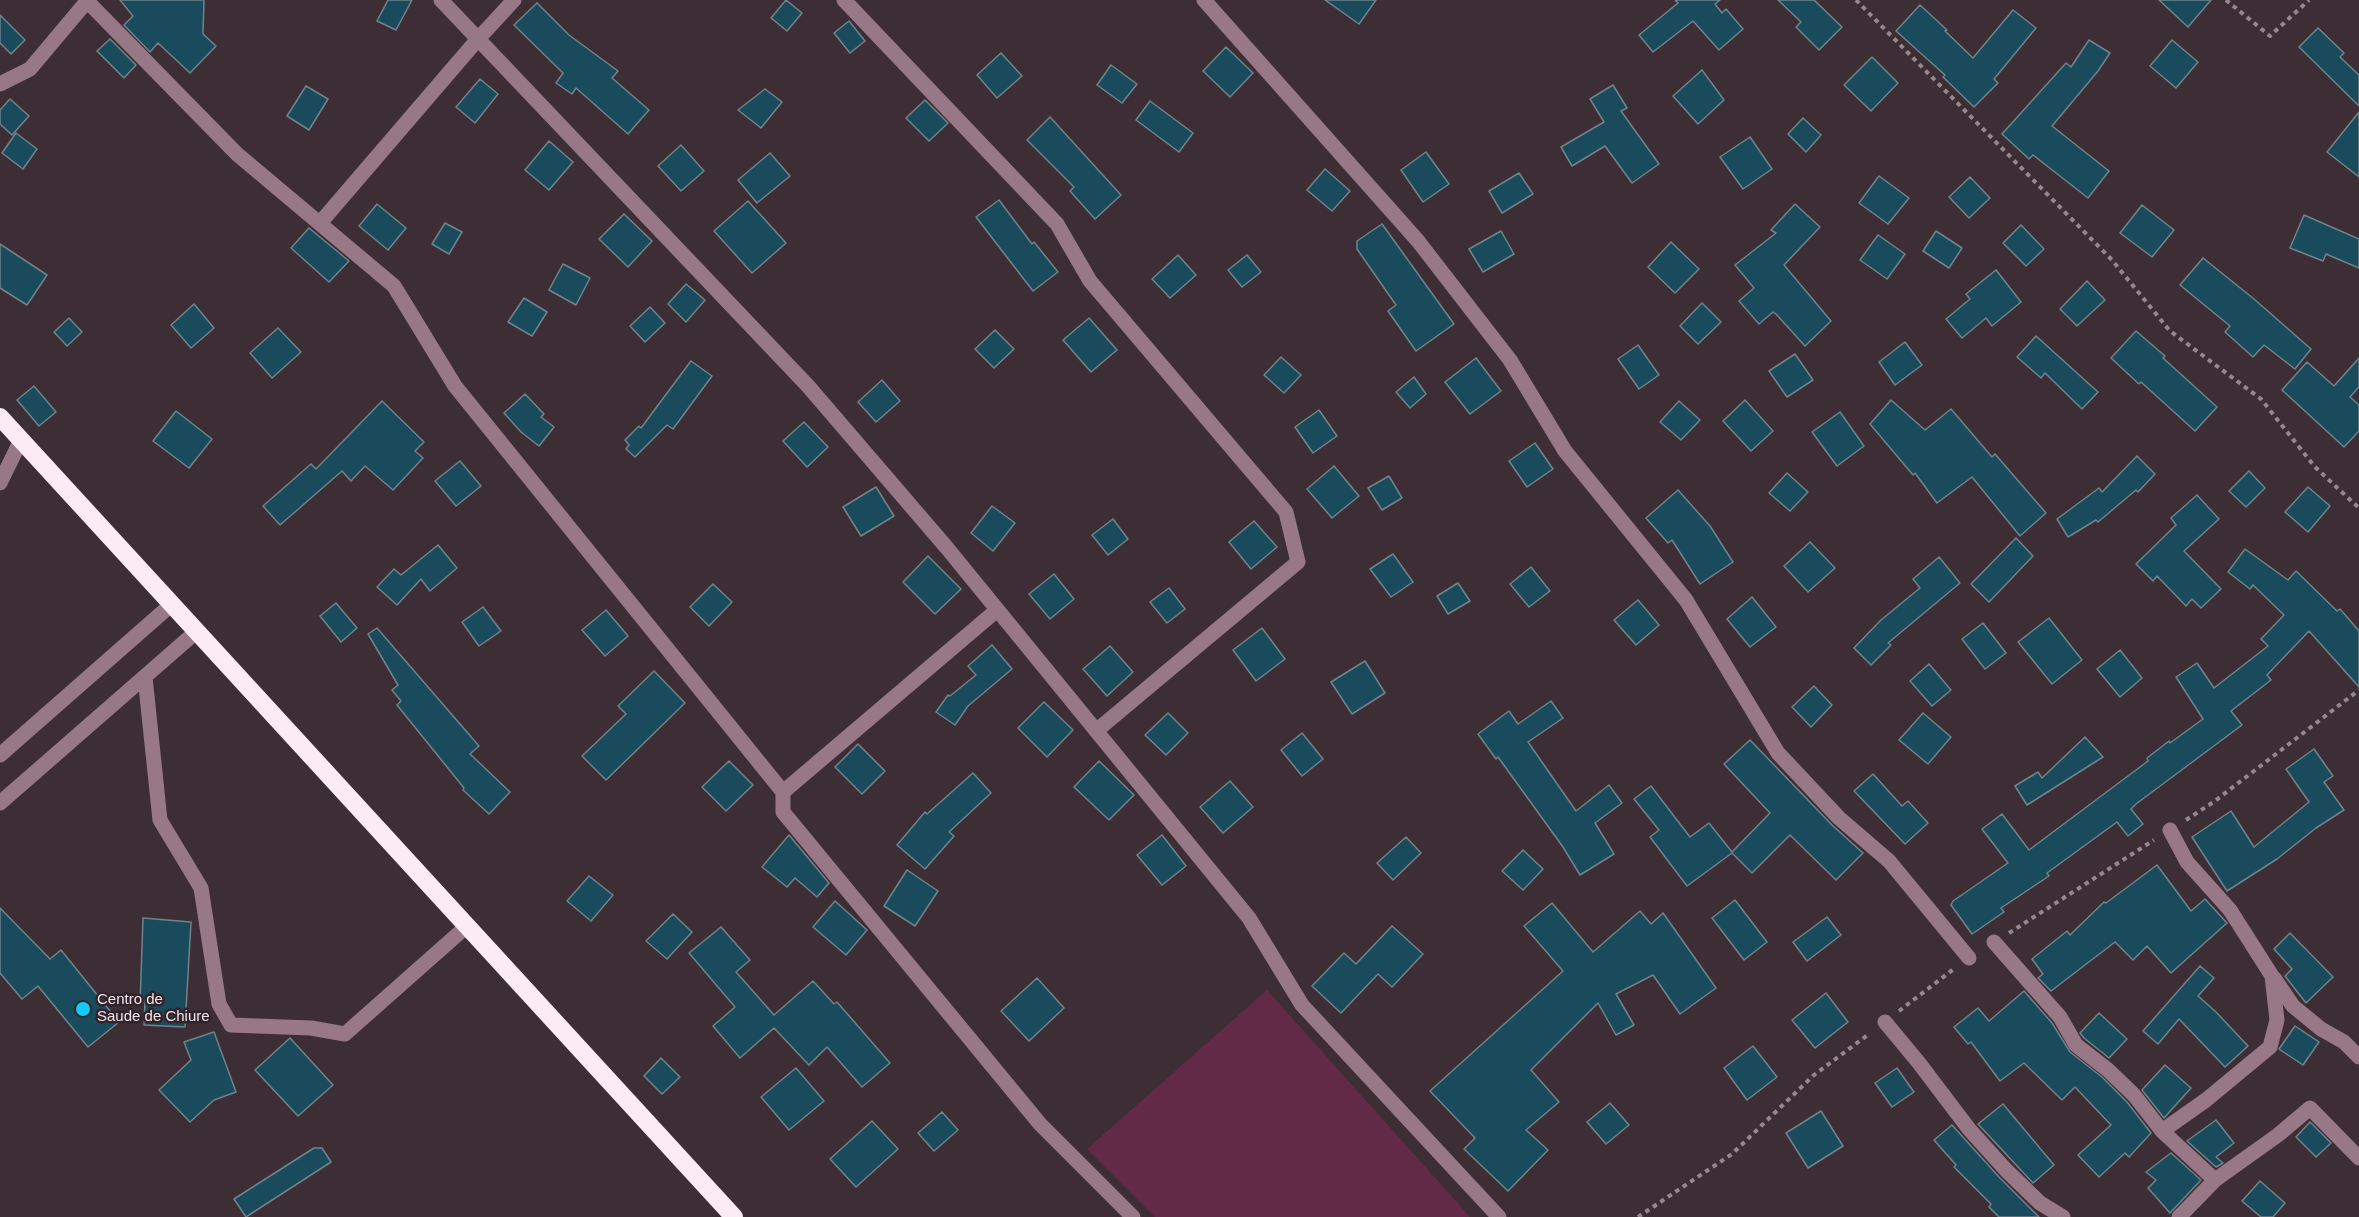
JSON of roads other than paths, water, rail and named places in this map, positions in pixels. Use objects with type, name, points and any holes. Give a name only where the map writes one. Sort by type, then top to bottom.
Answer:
[{"type":"highway","points":[[0,417],[734,1217]]},
{"type":"street","points":[[441,0],[808,386],[998,610],[1249,918],[1302,1005],[1499,1217]]},
{"type":"street","points":[[320,223],[514,0]]},
{"type":"street","points":[[844,0],[1057,224],[1090,281],[1286,512],[1298,562],[1096,731]]},
{"type":"street","points":[[1204,0],[1418,241],[1510,360],[1565,451],[1686,600],[1778,753],[1839,818],[1889,861],[1969,958]]},
{"type":"street","points":[[0,84],[30,69],[87,1],[237,154],[394,286],[455,386],[783,792],[783,812],[1040,1124],[1133,1217]]},
{"type":"street","points":[[0,483],[21,440]]},
{"type":"street","points":[[0,755],[172,604]]},
{"type":"street","points":[[783,792],[998,610]]},
{"type":"street","points":[[0,803],[197,631]]},
{"type":"street","points":[[145,677],[160,820],[201,888],[219,1004],[231,1024],[311,1029],[345,1034],[467,926]]},
{"type":"street","points":[[2170,830],[2187,862],[2230,910],[2293,1006],[2321,1029],[2344,1042],[2359,1057]]},
{"type":"street","points":[[1994,942],[2060,1017],[2076,1046],[2108,1070],[2134,1095],[2162,1131],[2215,1180]]},
{"type":"street","points":[[2162,1131],[2206,1100],[2270,1047],[2277,1020],[2272,976]]},
{"type":"street","points":[[1885,1022],[1969,1129],[2006,1170],[2040,1203],[2063,1217]]},
{"type":"street","points":[[2179,1217],[2215,1180],[2278,1135],[2310,1108],[2359,1158]]},
{"type":"place","name":"Centro de Saude de Chiure","points":[[83,1009]]}]
